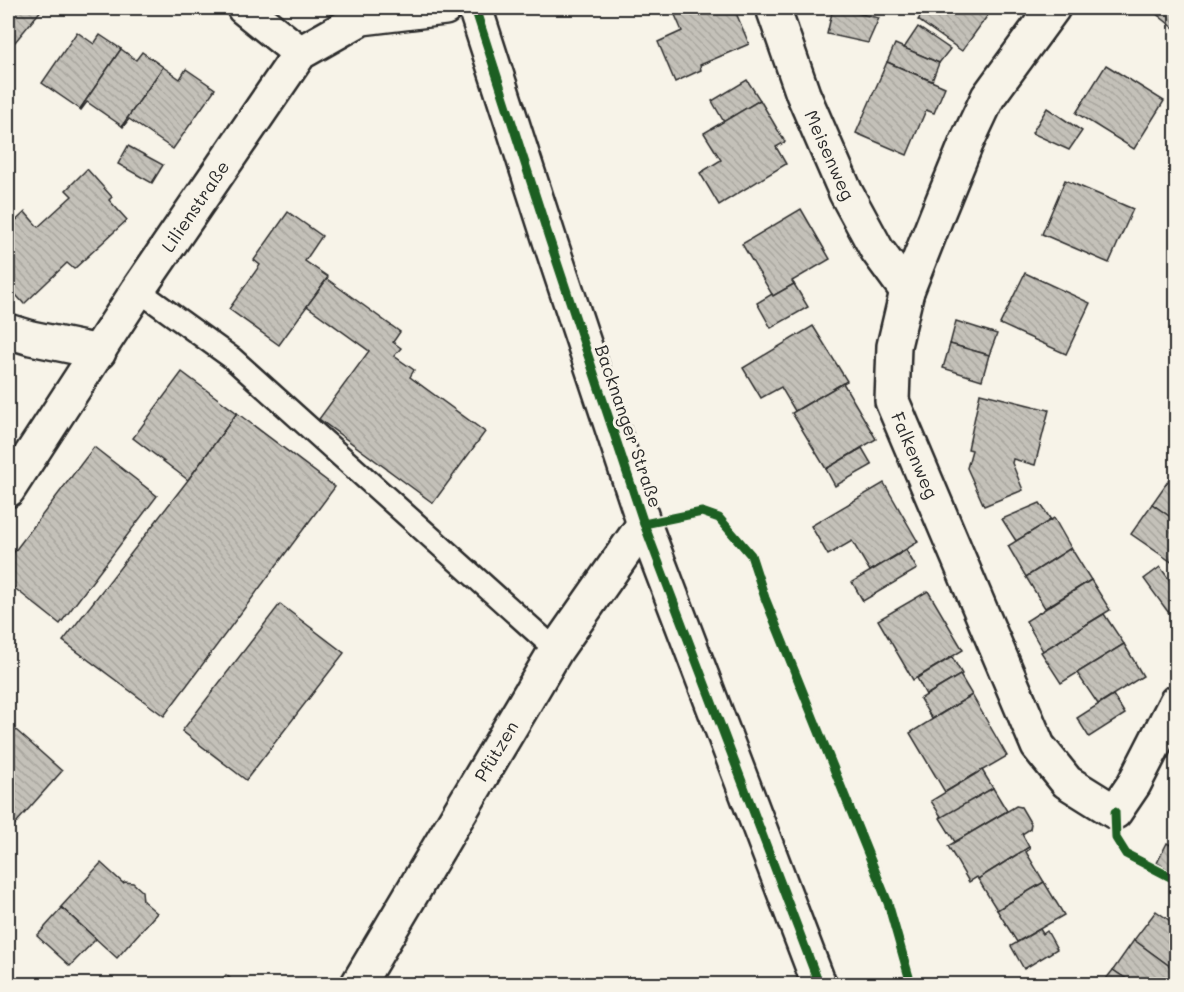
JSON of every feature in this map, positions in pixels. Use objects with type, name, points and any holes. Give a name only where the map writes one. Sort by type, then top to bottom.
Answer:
[{"type":"street","points":[[244,8],[300,53]]},
{"type":"street","name":"Lilienstraße","points":[[8,490],[138,290],[300,53],[362,18],[445,8]]},
{"type":"street","name":"Backnanger Straße","points":[[475,8],[644,524],[819,984]]},
{"type":"street","name":"Meisenweg","points":[[773,8],[803,93],[846,193],[877,250],[907,291]]},
{"type":"street","name":"Falkenweg","points":[[1053,8],[988,97],[962,154],[907,291],[894,346],[892,401],[1038,746],[1067,782],[1115,812],[1134,784],[1176,702]]},
{"type":"street","points":[[8,331],[99,352]]},
{"type":"street","name":"Pfützen","points":[[358,984],[556,650],[644,524]]},
{"type":"lane","points":[[138,290],[232,358],[556,650]]},
{"type":"building","points":[[8,8],[43,8],[15,42],[8,36]]},
{"type":"building","points":[[672,8],[734,8],[749,44],[700,65],[701,70],[675,82],[658,42],[682,31]]},
{"type":"building","points":[[833,8],[879,18],[868,43],[827,34]]},
{"type":"building","points":[[845,8],[865,8],[864,14],[844,10]]},
{"type":"building","points":[[926,8],[993,8],[962,51],[918,20]]},
{"type":"building","points":[[1149,8],[1176,8],[1176,26],[1174,28]]},
{"type":"building","points":[[918,27],[950,49],[939,63],[904,48]]},
{"type":"building","points":[[77,32],[94,44],[100,35],[121,49],[80,109],[42,83]]},
{"type":"building","points":[[895,44],[939,63],[932,81],[887,62]]},
{"type":"building","points":[[121,49],[136,60],[142,52],[163,67],[122,126],[87,102],[80,109]]},
{"type":"building","points":[[887,62],[945,87],[934,113],[926,110],[907,155],[856,133]]},
{"type":"building","points":[[1106,65],[1164,101],[1134,149],[1076,113]]},
{"type":"building","points":[[163,67],[180,79],[186,69],[215,89],[173,149],[129,119],[122,126]]},
{"type":"building","points":[[747,80],[760,100],[724,122],[712,101]]},
{"type":"building","points":[[760,100],[785,142],[776,147],[786,164],[719,205],[700,173],[721,160],[704,133]]},
{"type":"building","points":[[1047,108],[1082,131],[1069,150],[1032,133]]},
{"type":"building","points":[[128,146],[163,165],[152,183],[118,164]]},
{"type":"building","points":[[87,169],[112,197],[109,200],[127,220],[74,269],[67,263],[24,304],[8,286],[8,228],[25,212],[38,227],[72,196],[66,190]]},
{"type":"building","points":[[1065,180],[1133,209],[1109,263],[1042,234]]},
{"type":"building","points":[[801,209],[830,259],[792,281],[794,284],[773,296],[742,244]]},
{"type":"building","points":[[288,212],[322,236],[305,261],[328,277],[279,345],[229,309],[260,265],[254,260]]},
{"type":"building","points":[[1025,273],[1090,303],[1066,354],[1000,324]]},
{"type":"building","points":[[327,279],[400,332],[393,342],[401,348],[394,356],[414,370],[410,377],[485,432],[433,503],[319,419],[369,351],[307,306]]},
{"type":"building","points":[[794,284],[808,307],[771,328],[757,303]]},
{"type":"building","points":[[956,321],[997,334],[989,355],[950,344]]},
{"type":"building","points":[[813,326],[847,381],[795,411],[781,387],[761,398],[743,368]]},
{"type":"building","points":[[950,344],[989,355],[982,380],[943,368]]},
{"type":"building","points":[[182,372],[237,413],[188,480],[133,438]]},
{"type":"building","points":[[843,383],[876,439],[826,469],[792,413]]},
{"type":"building","points":[[980,393],[1049,410],[1035,465],[1013,459],[1012,463],[1023,490],[984,506],[967,468],[972,450],[968,449]]},
{"type":"building","points":[[237,413],[335,487],[164,716],[63,641]]},
{"type":"building","points":[[94,447],[157,496],[60,624],[8,583],[8,560]]},
{"type":"building","points":[[862,448],[872,465],[835,486],[826,469]]},
{"type":"building","points":[[1173,474],[1176,476],[1176,521],[1152,504]]},
{"type":"building","points":[[884,483],[918,542],[870,571],[852,541],[828,555],[811,526]]},
{"type":"building","points":[[1040,503],[1051,520],[1016,541],[1002,519]]},
{"type":"building","points":[[1152,504],[1176,521],[1176,565],[1131,534]]},
{"type":"building","points":[[1054,518],[1071,548],[1026,577],[1008,546]]},
{"type":"building","points":[[1071,548],[1091,580],[1045,608],[1026,577]]},
{"type":"building","points":[[906,550],[917,569],[863,601],[852,582]]},
{"type":"building","points":[[1160,567],[1176,589],[1176,606],[1168,612],[1144,579]]},
{"type":"building","points":[[1091,580],[1110,610],[1043,651],[1026,621]]},
{"type":"building","points":[[928,591],[963,650],[913,680],[878,620]]},
{"type":"building","points":[[280,604],[344,653],[246,780],[182,731]]},
{"type":"building","points":[[1104,614],[1124,644],[1061,683],[1041,652]]},
{"type":"building","points":[[1124,644],[1143,676],[1098,704],[1077,673]]},
{"type":"building","points":[[952,657],[962,674],[926,695],[917,678]]},
{"type":"building","points":[[960,675],[972,695],[932,719],[920,699]]},
{"type":"building","points":[[972,695],[1007,756],[945,792],[910,733]]},
{"type":"building","points":[[1113,695],[1125,714],[1089,737],[1077,718]]},
{"type":"building","points":[[8,723],[62,771],[8,832]]},
{"type":"building","points":[[982,770],[993,788],[942,818],[931,801]]},
{"type":"building","points":[[993,788],[1007,811],[955,842],[940,818]]},
{"type":"building","points":[[1016,806],[1021,807],[1031,824],[1030,829],[1022,834],[1029,847],[978,879],[977,877],[969,882],[948,846]]},
{"type":"building","points":[[1167,843],[1176,848],[1176,874],[1157,863]]},
{"type":"building","points":[[1029,847],[1030,849],[1026,852],[1044,882],[997,910],[978,879]]},
{"type":"building","points":[[101,863],[123,883],[133,883],[142,891],[143,901],[157,913],[117,958],[61,907]]},
{"type":"building","points":[[1044,882],[1064,915],[1017,942],[997,910]]},
{"type":"building","points":[[62,908],[96,939],[70,966],[37,936]]},
{"type":"building","points":[[1156,911],[1176,925],[1175,970],[1134,940]]},
{"type":"building","points":[[1040,929],[1043,934],[1047,931],[1057,949],[1024,969],[1011,946]]},
{"type":"building","points":[[1134,940],[1175,970],[1165,984],[1134,984],[1113,970]]},
{"type":"building","points":[[1113,970],[1134,984],[1102,984]]},
{"type":"building","points":[[226,975],[237,984],[217,984]]},
{"type":"cycle path","points":[[475,8],[644,524],[819,984]]},
{"type":"cycle path","points":[[644,524],[702,512],[719,518],[751,555],[765,598],[888,903],[911,984]]},
{"type":"cycle path","points":[[1115,812],[1116,838],[1126,854],[1176,880]]}]
